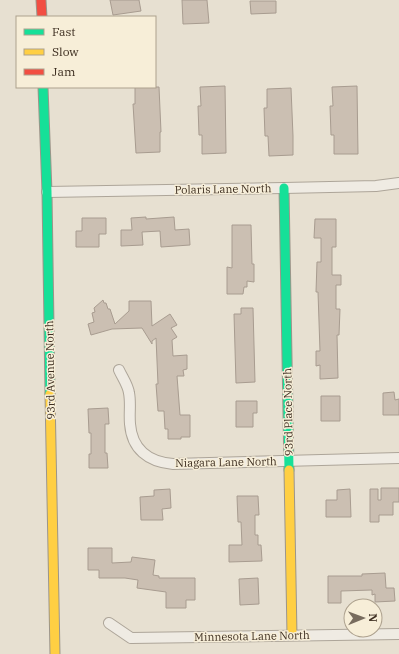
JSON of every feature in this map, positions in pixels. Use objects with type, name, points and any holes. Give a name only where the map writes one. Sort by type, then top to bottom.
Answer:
[{"type":"main road","points":[[42,0],[42,16]]},
{"type":"main road","name":"93rd Avenue North","points":[[43,88],[55,654]]},
{"type":"main road","name":"93rd Place North","points":[[284,188],[292,635]]},
{"type":"street","name":"Polaris Lane North","points":[[46,192],[376,186],[399,182]]},
{"type":"street","name":"Niagara Lane North","points":[[119,370],[129,391],[130,425],[134,438],[140,449],[149,458],[161,462],[173,464],[399,458]]},
{"type":"street","name":"Minnesota Lane North","points":[[109,623],[131,638],[399,634]]},
{"type":"building","points":[[110,0],[139,0],[141,11],[113,15]]},
{"type":"building","points":[[182,0],[207,0],[209,23],[183,24]]},
{"type":"building","points":[[250,1],[276,1],[276,13],[251,14]]},
{"type":"building","points":[[225,86],[226,153],[202,154],[202,135],[199,135],[198,106],[201,106],[200,87]]},
{"type":"building","points":[[357,86],[358,154],[334,154],[334,135],[331,135],[330,106],[333,106],[332,87]]},
{"type":"building","points":[[159,87],[161,132],[160,152],[136,153],[133,104],[135,104],[135,88]]},
{"type":"building","points":[[291,88],[293,155],[269,156],[268,136],[265,136],[264,108],[267,108],[267,89]]},
{"type":"building","points":[[146,217],[146,219],[174,217],[175,230],[189,229],[190,245],[161,247],[160,231],[142,232],[143,245],[121,246],[121,230],[132,230],[131,218]]},
{"type":"building","points":[[82,218],[106,218],[106,234],[99,234],[99,247],[76,247],[76,231],[82,231]]},
{"type":"building","points":[[315,219],[336,219],[336,247],[332,247],[332,275],[341,275],[341,285],[336,285],[336,309],[340,309],[339,335],[337,335],[338,378],[320,379],[320,365],[316,366],[316,351],[320,351],[318,292],[316,292],[317,262],[321,262],[321,238],[314,238]]},
{"type":"building","points":[[232,225],[251,225],[254,282],[247,281],[247,287],[244,287],[243,294],[227,294],[227,267],[232,268]]},
{"type":"building","points":[[103,300],[108,309],[110,309],[115,324],[129,311],[129,301],[151,301],[152,326],[170,314],[177,325],[171,328],[177,337],[172,340],[173,356],[187,355],[187,369],[183,370],[184,376],[177,376],[180,415],[190,415],[190,437],[168,439],[168,429],[165,429],[164,411],[158,411],[156,384],[158,384],[156,338],[152,341],[152,344],[142,328],[112,329],[91,335],[88,324],[94,322],[92,313],[95,312],[94,308]]},
{"type":"building","points":[[241,308],[253,308],[255,382],[236,383],[234,314],[241,314]]},
{"type":"building","points":[[394,392],[395,400],[399,399],[399,415],[383,415],[383,393]]},
{"type":"building","points":[[321,396],[340,396],[340,421],[321,421]]},
{"type":"building","points":[[236,401],[257,401],[257,413],[253,413],[253,427],[236,427]]},
{"type":"building","points":[[108,408],[109,424],[105,424],[105,453],[107,453],[108,468],[89,468],[91,433],[89,433],[88,409]]},
{"type":"building","points":[[381,488],[399,488],[399,502],[393,502],[393,515],[379,515],[379,522],[370,522],[370,489],[378,489],[378,500],[381,500]]},
{"type":"building","points":[[170,489],[171,508],[162,509],[163,520],[141,520],[140,497],[154,496],[154,490]]},
{"type":"building","points":[[350,489],[351,517],[326,517],[326,500],[337,500],[337,490]]},
{"type":"building","points":[[237,496],[258,496],[259,515],[255,515],[255,535],[258,535],[258,545],[261,545],[262,561],[229,562],[229,545],[242,545],[241,522],[238,522]]},
{"type":"building","points":[[88,548],[112,548],[112,563],[131,562],[132,557],[155,560],[153,575],[159,576],[159,578],[195,578],[195,600],[186,600],[186,608],[166,608],[166,592],[137,588],[138,580],[125,578],[99,578],[99,570],[88,570]]},
{"type":"building","points":[[385,573],[386,588],[394,588],[395,601],[383,602],[383,598],[375,598],[375,594],[372,595],[372,590],[341,591],[341,603],[328,603],[328,576],[362,576],[362,574]]},
{"type":"building","points":[[258,578],[259,604],[240,605],[239,579]]},
{"type":"traffic: fast","points":[[43,88],[47,192],[50,394]]},
{"type":"traffic: fast","points":[[284,188],[289,470]]},
{"type":"traffic: slow","points":[[50,394],[55,654]]},
{"type":"traffic: slow","points":[[289,470],[292,635]]},
{"type":"traffic: jam","points":[[41,0],[42,16]]}]
